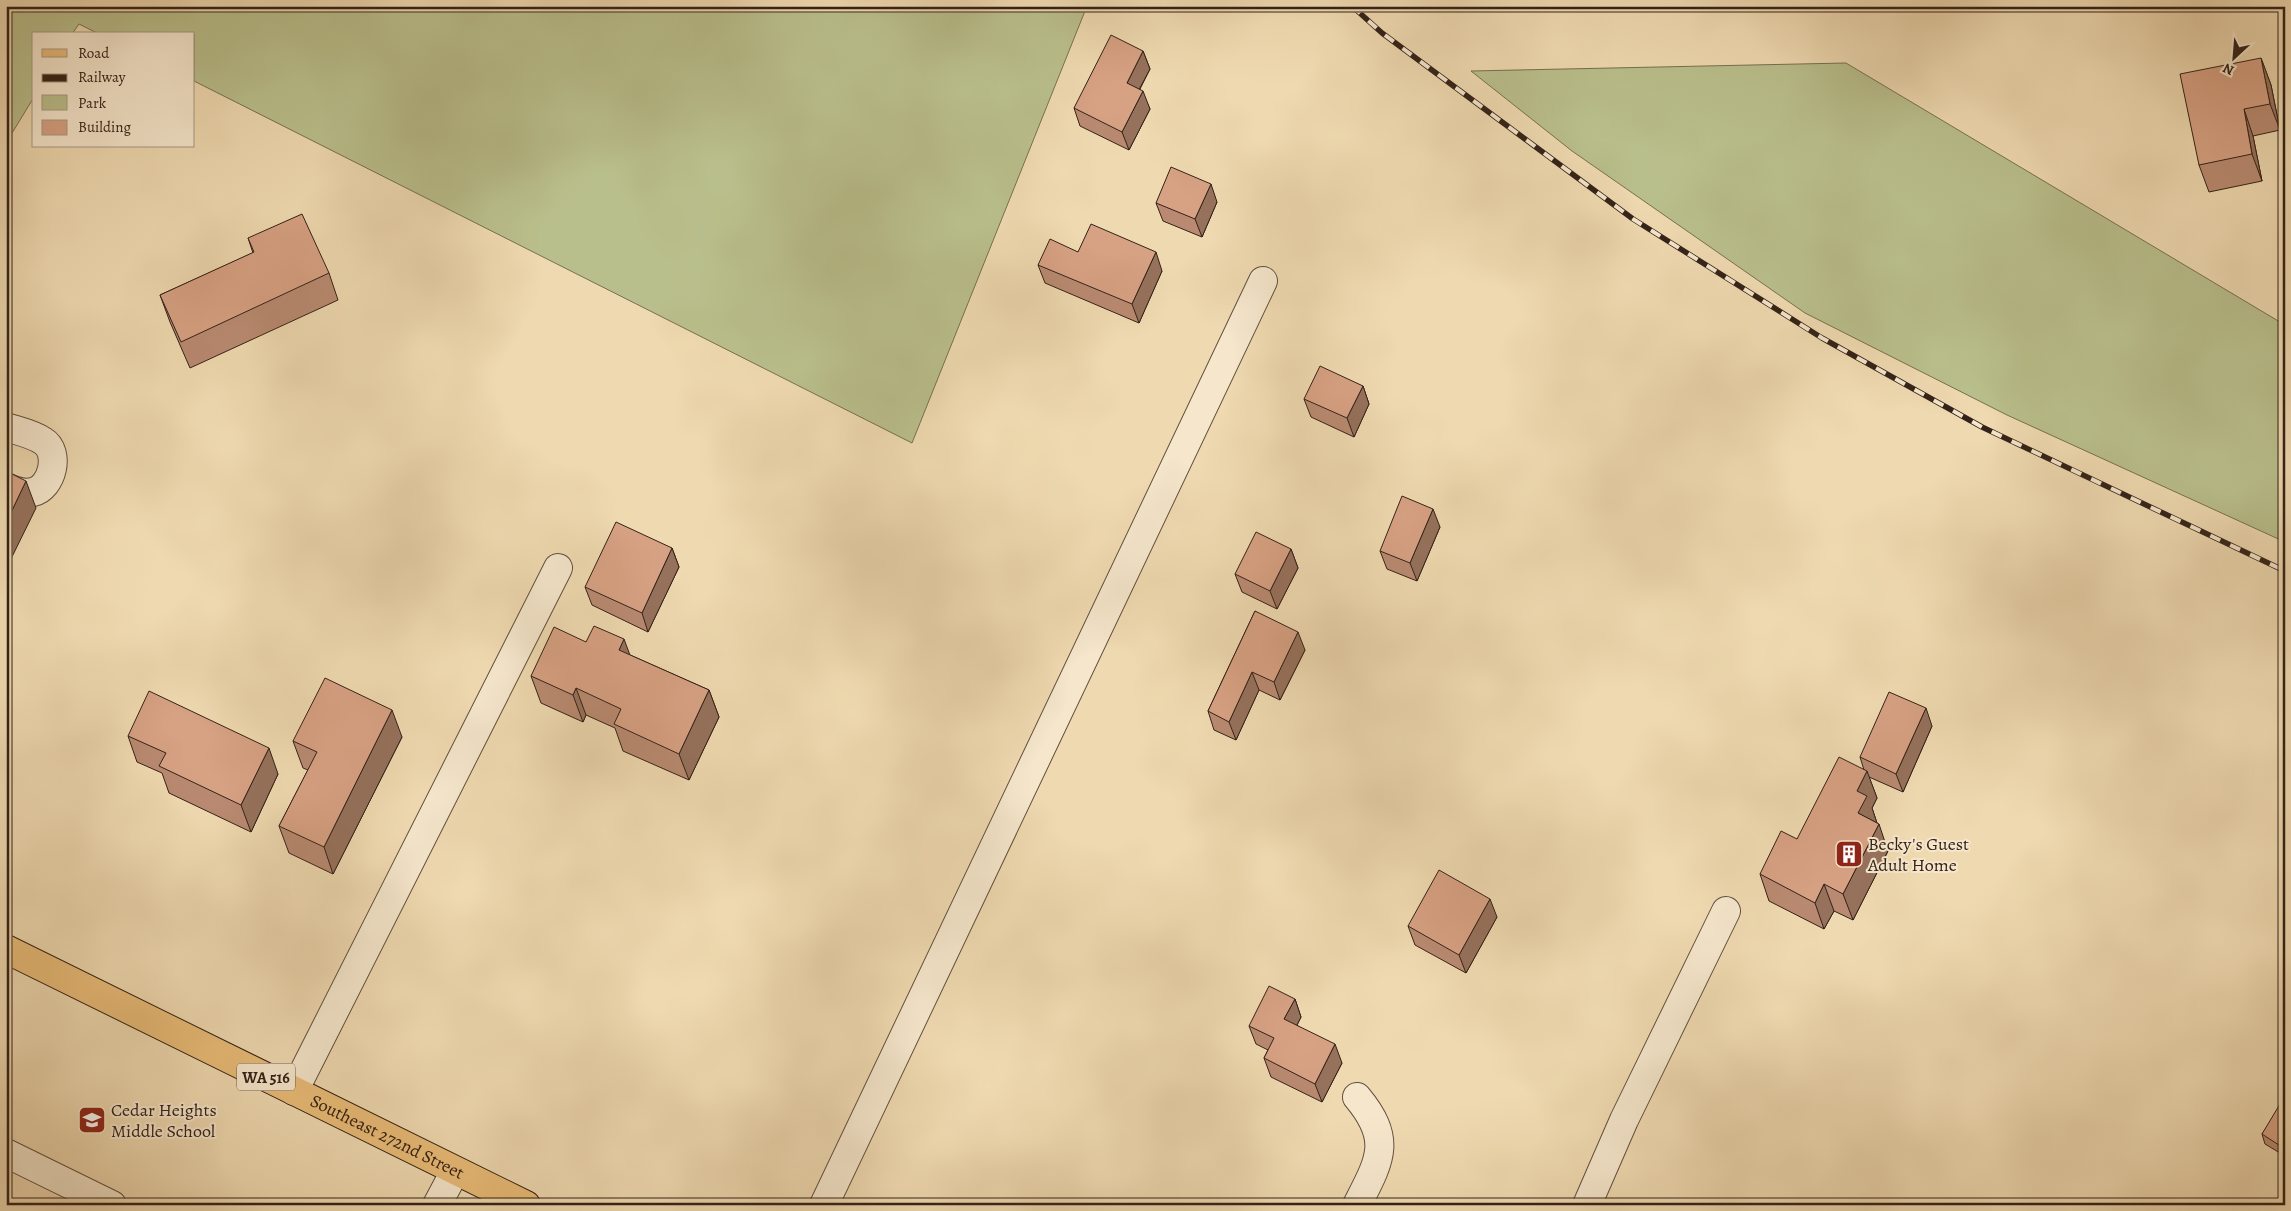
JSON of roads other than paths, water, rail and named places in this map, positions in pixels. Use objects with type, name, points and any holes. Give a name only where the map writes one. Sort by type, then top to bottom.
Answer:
[{"type":"main road","name":"Southeast 272nd Street","points":[[6,949],[526,1205]]},
{"type":"lane","points":[[824,1205],[1262,281]]},
{"type":"lane","points":[[6,427],[43,440],[50,447],[54,456],[45,484],[35,492],[23,493],[6,486]]},
{"type":"lane","points":[[294,1091],[558,568]]},
{"type":"lane","points":[[1587,1205],[1624,1120],[1726,911]]},
{"type":"lane","points":[[1357,1096],[1370,1113],[1379,1133],[1378,1164],[1357,1205]]},
{"type":"lane","points":[[6,1153],[112,1205]]},
{"type":"lane","points":[[437,1205],[455,1170]]},
{"type":"railway","points":[[1352,6],[1382,33],[1633,219],[1822,338],[1982,427],[2285,571]]},
{"type":"place","name":"Becky's Guest Adult Home","points":[[1849,854]]},
{"type":"place","name":"Cedar Heights Middle School","points":[[92,1120]]}]
